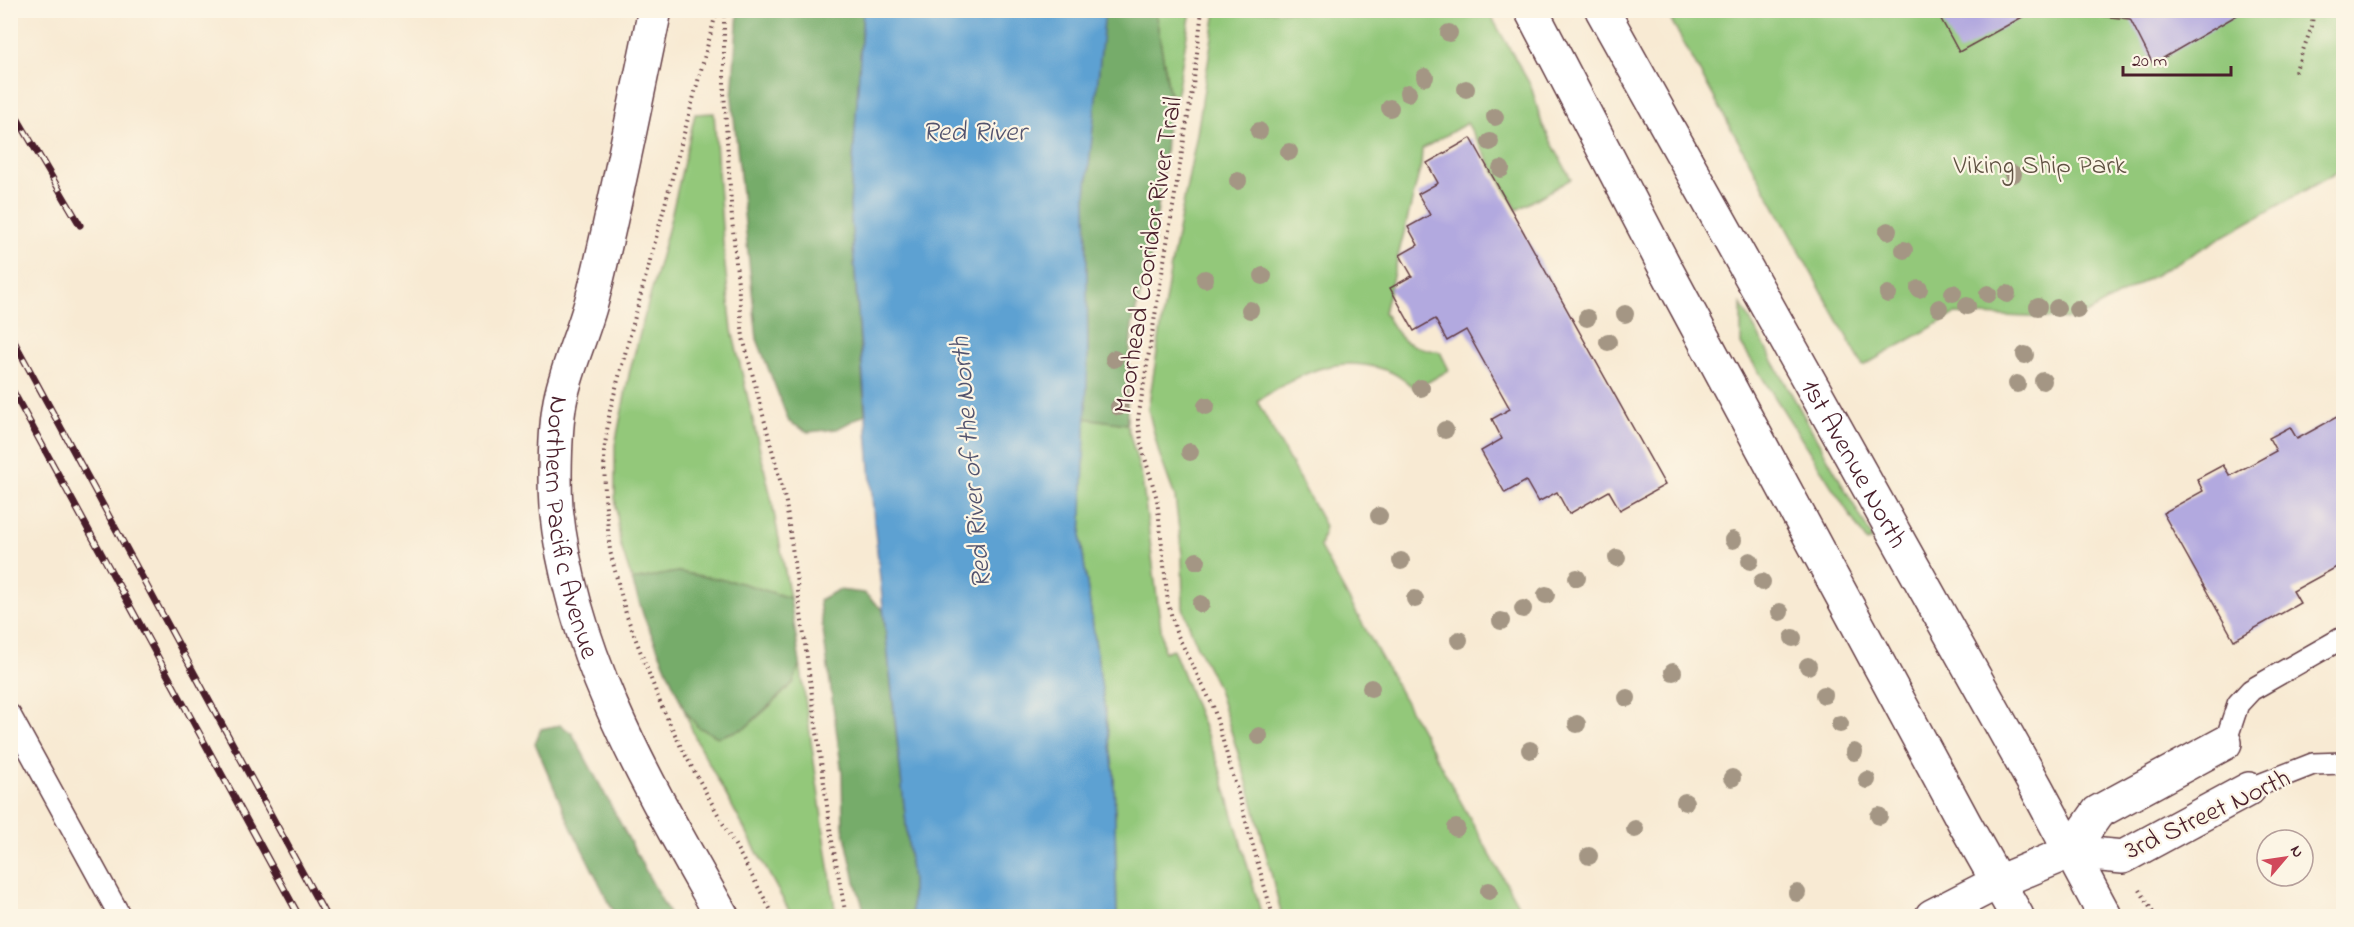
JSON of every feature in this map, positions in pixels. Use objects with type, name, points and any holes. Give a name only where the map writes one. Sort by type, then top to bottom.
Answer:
[{"type":"main road","name":"Northern Pacific Avenue","points":[[655,10],[594,294],[561,397],[556,451],[556,505],[564,560],[580,626],[612,710],[645,777],[722,916]]},
{"type":"main road","points":[[1531,10],[1673,281],[1959,814],[2017,916]]},
{"type":"main road","name":"1st Avenue North","points":[[1602,10],[2036,787],[2105,916]]},
{"type":"main road","name":"3rd Street North","points":[[2070,852],[2098,812],[2224,743]]},
{"type":"main road","name":"3rd Street North","points":[[1932,916],[1998,882],[2070,852],[2123,857],[2249,789]]},
{"type":"lane","name":"3rd Street North","points":[[2224,743],[2238,705],[2251,690],[2343,637]]},
{"type":"lane","points":[[10,715],[120,916]]},
{"type":"lane","name":"3rd Street North","points":[[2249,789],[2313,764],[2343,763]]},
{"type":"path","points":[[717,10],[610,410],[604,452],[610,551],[626,614],[661,705],[682,749],[774,916]]},
{"type":"path","points":[[724,10],[724,92],[732,219],[743,338],[786,503],[831,835],[846,916]]},
{"type":"path","name":"Moorhead Cooridor River Trail","points":[[1202,10],[1194,80],[1138,419],[1142,448],[1157,499],[1168,603],[1176,632],[1213,706],[1273,916]]},
{"type":"path","points":[[2295,72],[2312,26],[2313,10]]},
{"type":"path","points":[[2140,890],[2155,916]]},
{"type":"green space","points":[[738,11],[863,11],[850,206],[865,414],[837,429],[808,432],[789,422],[757,339],[732,98]]},
{"type":"green space","points":[[1105,11],[1155,11],[1169,92],[1165,155],[1152,252],[1132,325],[1127,386],[1127,424],[1085,418],[1088,357],[1086,195]]},
{"type":"green space","points":[[1155,11],[1191,11],[1176,99],[1169,92]]},
{"type":"green space","points":[[1216,11],[1488,11],[1531,86],[1542,124],[1571,179],[1517,210],[1467,123],[1422,149],[1421,165],[1384,312],[1405,341],[1440,352],[1449,370],[1416,389],[1388,371],[1352,364],[1335,365],[1288,382],[1257,401],[1325,526],[1320,547],[1524,916],[1282,916],[1251,795],[1217,686],[1196,644],[1183,608],[1182,555],[1175,497],[1159,453],[1148,409],[1170,271],[1197,134]]},
{"type":"green space","name":"Viking Ship Park","points":[[1666,11],[2343,11],[2343,169],[2077,319],[1955,314],[1863,366]]},
{"type":"green space","points":[[714,113],[724,256],[732,330],[772,502],[790,598],[741,583],[678,572],[632,580],[620,543],[615,495],[615,445],[630,370],[668,230],[695,114]]},
{"type":"green space","points":[[1741,304],[1873,539],[1867,542],[1741,344]]},
{"type":"green space","points":[[1085,418],[1127,424],[1142,478],[1164,652],[1173,649],[1218,763],[1262,916],[1117,916],[1114,774],[1081,541]]},
{"type":"green space","points":[[678,572],[741,583],[790,598],[800,663],[793,683],[745,728],[718,737],[698,727],[684,709],[644,617],[632,580]]},
{"type":"green space","points":[[838,590],[864,593],[883,610],[912,880],[912,916],[866,916],[855,881],[843,826],[842,773],[819,600]]},
{"type":"green space","points":[[800,663],[836,916],[792,916],[696,740],[684,709],[698,727],[718,737],[745,728],[793,683]]},
{"type":"green space","points":[[560,725],[572,733],[670,916],[616,916],[571,827],[535,743],[541,729]]},
{"type":"water","name":"Red River","points":[[863,11],[1105,11],[1086,195],[1088,357],[1081,541],[1114,774],[1117,916],[912,916],[912,880],[874,522],[850,206]]},
{"type":"building","points":[[1936,10],[2035,10],[1959,52]]},
{"type":"building","points":[[2086,10],[2246,10],[2153,64],[2130,19],[2090,15]]},
{"type":"building","points":[[1471,138],[1665,485],[1620,510],[1609,491],[1569,514],[1557,492],[1538,502],[1526,481],[1505,493],[1481,451],[1502,439],[1492,419],[1510,409],[1466,330],[1447,341],[1435,319],[1414,331],[1390,288],[1412,276],[1400,255],[1418,245],[1408,227],[1430,215],[1418,194],[1438,183],[1427,163]]},
{"type":"building","points":[[2344,413],[2344,563],[2293,591],[2300,603],[2234,640],[2163,513],[2203,491],[2197,479],[2223,465],[2230,476],[2276,451],[2269,438],[2290,427],[2297,439]]},
{"type":"railway","points":[[10,106],[80,225]]},
{"type":"railway","points":[[10,334],[326,916]]},
{"type":"railway","points":[[10,386],[299,916]]},
{"type":"water label","name":"Red River of the North","points":[[969,463]]}]
